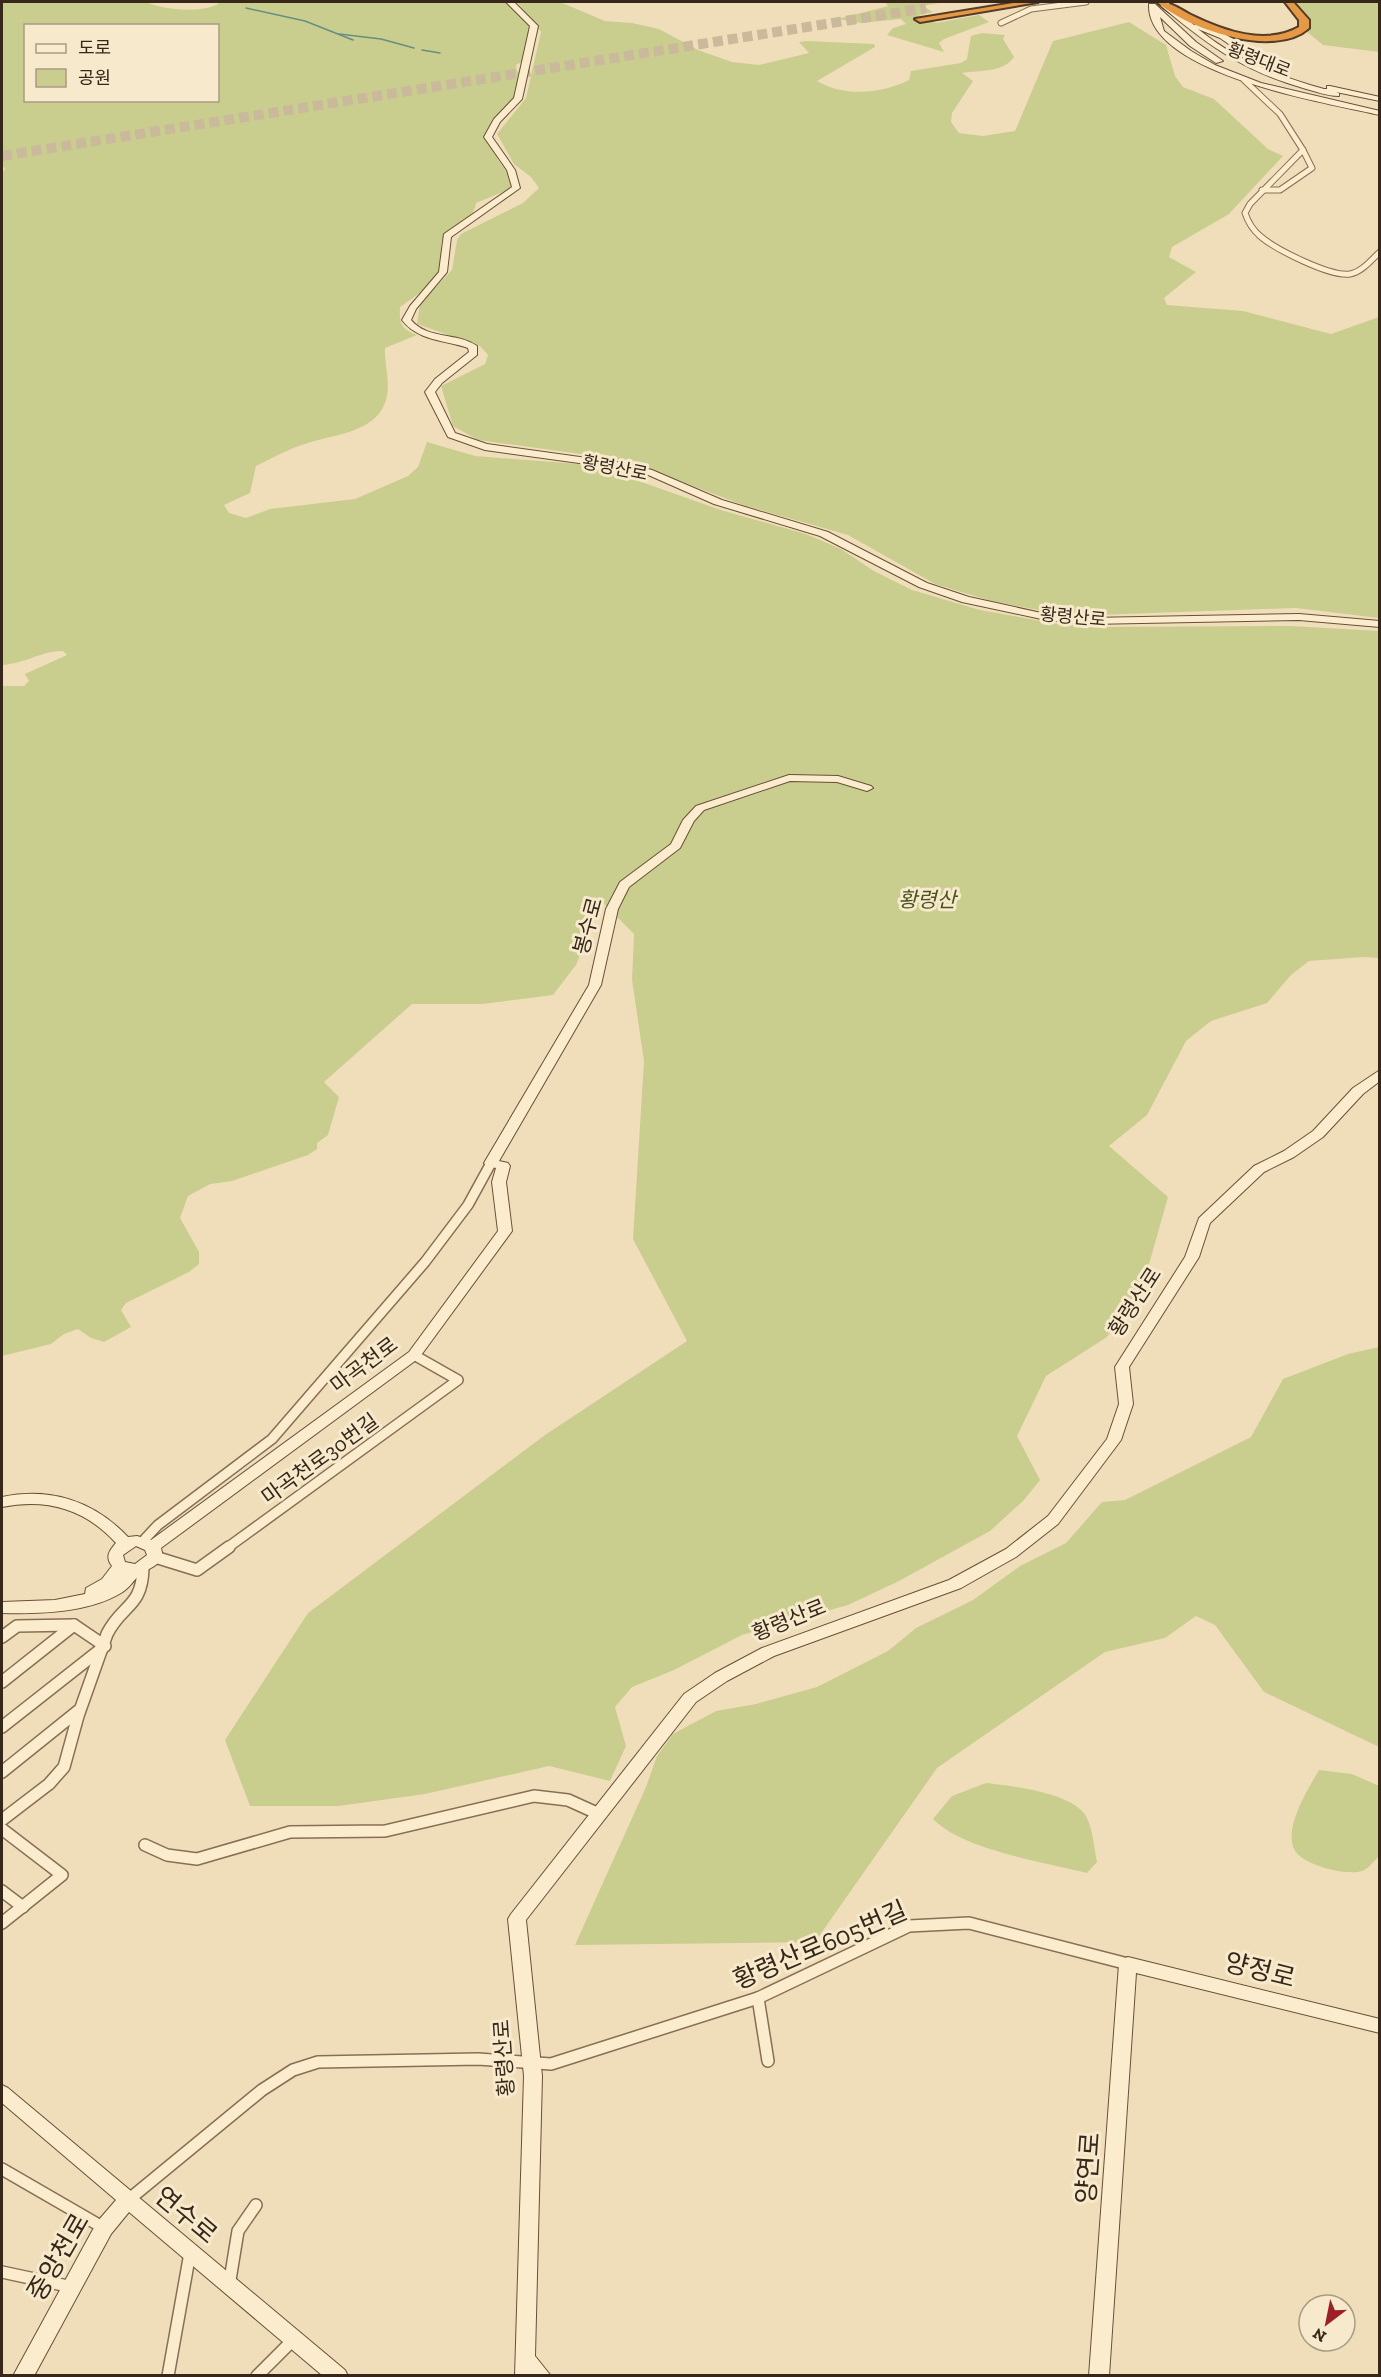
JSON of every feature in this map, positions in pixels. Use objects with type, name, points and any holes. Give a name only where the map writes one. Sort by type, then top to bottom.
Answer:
[{"type":"highway","points":[[926,8],[971,2]]},
{"type":"highway","points":[[920,19],[1034,2]]},
{"type":"highway","points":[[1155,3],[1217,30],[1269,38],[1291,35],[1304,28],[1304,20],[1289,2]]},
{"type":"street","name":"황령산로","points":[[510,2],[534,26],[518,99],[497,121],[488,137],[500,157],[514,173],[518,181],[516,188],[447,236],[444,243],[446,262],[441,276],[410,309],[406,320],[410,327],[421,332],[472,346],[474,353],[434,384],[430,392],[451,435],[485,447],[623,466],[649,472],[718,502],[824,534],[923,585],[966,600],[1046,617],[1089,621],[1299,617],[1380,624]]},
{"type":"street","points":[[1001,22],[1011,15],[1039,7],[1086,2]]},
{"type":"street","points":[[1155,3],[1161,32],[1198,60],[1244,80],[1380,110]]},
{"type":"street","name":"황령대로","points":[[1155,3],[1179,17],[1225,52],[1267,72],[1323,90],[1380,101]]},
{"type":"street","name":"황령대로","points":[[1155,3],[1179,32],[1208,55],[1258,78],[1308,93],[1380,110]]},
{"type":"street","points":[[1179,17],[1222,36],[1252,57],[1283,72],[1380,101]]},
{"type":"street","points":[[1161,32],[1168,29],[1179,32]]},
{"type":"street","points":[[1206,39],[1208,36],[1222,36]]},
{"type":"street","points":[[1244,80],[1280,114],[1312,168],[1280,190],[1262,190]]},
{"type":"street","points":[[1303,150],[1296,161],[1262,190],[1245,213],[1259,235],[1270,243],[1333,272],[1345,274],[1358,270],[1380,252]]},
{"type":"street","name":"봉수로","points":[[491,1163],[595,986],[612,909],[624,885],[676,846],[689,820],[700,808],[789,778],[838,779],[867,788]]},
{"type":"street","name":"황령산로","points":[[531,2371],[533,2064],[522,1984],[518,1919],[690,1698],[721,1677],[768,1652],[955,1584],[1011,1553],[1053,1520],[1114,1440],[1126,1404],[1122,1367],[1192,1257],[1204,1221],[1259,1169],[1289,1154],[1318,1134],[1358,1091],[1380,1074]]},
{"type":"street","points":[[150,1549],[158,1525],[272,1439],[425,1262],[468,1205],[491,1163]]},
{"type":"street","name":"마곡천로","points":[[9,1608],[75,1602],[125,1584],[140,1569],[150,1549],[414,1355],[505,1231],[499,1182],[503,1166],[491,1163]]},
{"type":"street","name":"마곡천로30번길","points":[[150,1549],[197,1570],[458,1380],[414,1355]]},
{"type":"street","points":[[2,1502],[42,1496],[69,1502],[98,1517],[124,1544],[114,1556],[115,1562],[120,1567],[140,1569],[142,1587],[135,1605],[115,1622],[107,1634],[105,1646],[78,1711],[64,1768],[2,1820]]},
{"type":"street","name":"마곡천로","points":[[124,1544],[150,1549]]},
{"type":"street","name":"마곡천로","points":[[75,1602],[106,1583],[120,1567]]},
{"type":"street","points":[[9,1608],[18,1626]]},
{"type":"street","points":[[2,1637],[18,1626],[74,1625],[105,1646]]},
{"type":"street","points":[[2,1682],[74,1625]]},
{"type":"street","points":[[2,1727],[105,1646]]},
{"type":"street","points":[[2,1772],[78,1711]]},
{"type":"street","points":[[145,1845],[167,1855],[197,1859],[290,1832],[385,1831],[534,1796],[552,1796],[572,1800],[599,1814]]},
{"type":"street","points":[[2,1829],[62,1875],[2,1923]]},
{"type":"street","points":[[2,1891],[22,1907]]},
{"type":"street","name":"황령산로605번길","points":[[127,2201],[262,2090],[293,2070],[318,2062],[478,2059],[551,2064],[758,1998],[909,1926],[969,1923],[1128,1964]]},
{"type":"street","name":"양정로","points":[[1128,1964],[1380,2026]]},
{"type":"street","name":"양연로","points":[[1099,2376],[1128,1964]]},
{"type":"street","points":[[758,1998],[768,2061]]},
{"type":"street","name":"연수로","points":[[2,2093],[127,2201],[338,2376]]},
{"type":"street","points":[[2,2169],[104,2228]]},
{"type":"street","name":"중앙천로","points":[[22,2376],[104,2228],[127,2201]]},
{"type":"street","points":[[229,2286],[232,2259],[241,2225],[256,2205]]},
{"type":"street","points":[[168,2376],[190,2253]]},
{"type":"street","points":[[2,2272],[72,2287]]},
{"type":"street","points":[[257,2376],[294,2339]]},
{"type":"green space","name":"황령산","points":[[2,2],[147,2],[184,10],[206,8],[220,2],[508,2],[531,26],[525,60],[516,65],[517,71],[521,74],[515,97],[488,132],[498,160],[514,181],[510,189],[476,203],[472,214],[445,235],[441,243],[442,264],[438,274],[424,290],[400,307],[402,325],[417,335],[385,348],[388,389],[385,403],[379,413],[361,427],[296,447],[256,466],[250,493],[224,505],[229,513],[246,518],[270,509],[355,499],[408,476],[418,467],[427,442],[475,456],[579,464],[633,479],[721,510],[806,534],[841,549],[874,571],[912,590],[980,610],[1059,624],[1099,627],[1291,626],[1379,631],[1379,958],[1309,961],[1291,975],[1267,1003],[1211,1021],[1186,1041],[1147,1115],[1109,1146],[1168,1197],[1150,1261],[1133,1300],[1107,1337],[1046,1376],[1017,1436],[1040,1480],[1024,1500],[990,1531],[899,1581],[848,1605],[742,1635],[674,1670],[632,1687],[615,1707],[626,1746],[610,1781],[549,1766],[425,1794],[339,1806],[250,1806],[225,1740],[308,1613],[545,1435],[687,1341],[633,1239],[644,1061],[632,980],[634,934],[602,902],[576,965],[553,995],[482,1004],[412,1004],[324,1082],[339,1097],[328,1135],[317,1143],[317,1149],[308,1155],[232,1181],[210,1184],[188,1196],[180,1218],[199,1252],[199,1264],[189,1272],[126,1303],[121,1310],[131,1327],[104,1342],[91,1338],[78,1329],[64,1334],[51,1344],[2,1356],[2,686],[24,686],[29,681],[25,674],[67,655],[63,651],[55,652],[2,665],[2,171],[5,170],[2,164]]},
{"type":"green space","points":[[517,2],[560,2],[605,21],[632,23],[659,29],[698,50],[732,62],[759,65],[809,53],[799,42],[806,41],[874,44],[875,47],[817,81],[839,90],[863,92],[898,85],[909,80],[911,71],[961,63],[967,59],[971,36],[982,33],[1005,35],[1003,39],[1014,57],[1004,66],[962,73],[973,81],[952,113],[951,122],[959,133],[983,136],[1015,131],[1053,41],[1129,22],[1166,45],[1175,76],[1183,87],[1214,99],[1268,149],[1283,156],[1229,214],[1172,247],[1169,257],[1196,272],[1164,298],[1167,305],[1243,311],[1331,334],[1379,317],[1379,618],[1296,608],[1070,616],[991,601],[935,584],[848,535],[743,505],[624,460],[478,440],[453,426],[441,386],[485,364],[488,355],[480,346],[417,324],[420,304],[452,270],[457,240],[461,234],[523,203],[539,188],[531,177],[514,164],[497,134],[526,98],[541,32]]},
{"type":"green space","points":[[885,2],[944,2],[923,6],[933,12],[917,16],[936,23],[979,15],[989,22],[944,39],[939,43],[944,52],[887,35],[893,28],[906,24],[901,19],[861,23],[838,19],[888,6]]},
{"type":"green space","points":[[1292,2],[1379,2],[1379,52],[1323,45],[1306,31],[1309,20]]},
{"type":"green space","points":[[1379,1347],[1379,1747],[1264,1692],[1215,1625],[1196,1616],[1165,1638],[1105,1652],[937,1768],[815,1942],[575,1945],[646,1787],[657,1756],[673,1734],[716,1711],[756,1704],[817,1687],[888,1651],[916,1628],[973,1600],[1020,1566],[1066,1543],[1102,1502],[1125,1500],[1251,1437],[1283,1379],[1348,1354]]},
{"type":"green space","points":[[1319,1770],[1352,1774],[1379,1786],[1379,1856],[1362,1871],[1346,1872],[1325,1868],[1305,1860],[1294,1849],[1292,1830],[1295,1819]]},
{"type":"green space","points":[[986,1783],[1055,1796],[1079,1808],[1086,1816],[1090,1826],[1097,1862],[1087,1873],[1005,1854],[964,1839],[946,1830],[933,1819],[952,1796]]},
{"type":"waterway","points":[[246,8],[305,21],[353,40]]},
{"type":"waterway","points":[[339,34],[381,39],[414,48]]},
{"type":"waterway","points":[[422,50],[440,53]]},
{"type":"tunnel","points":[[2,156],[926,8]]}]
